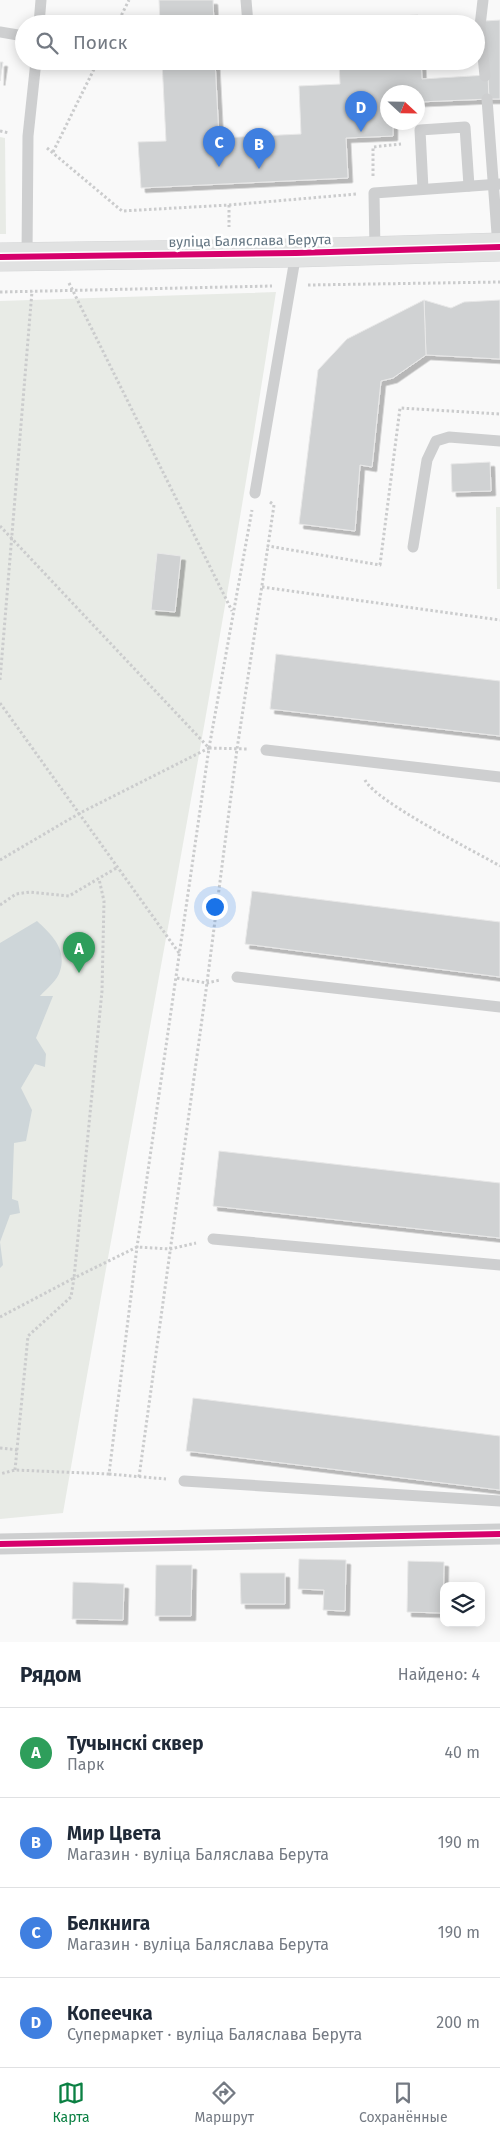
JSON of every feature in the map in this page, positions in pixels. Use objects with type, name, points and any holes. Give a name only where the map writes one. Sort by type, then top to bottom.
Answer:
[{"type":"street","name":"вуліца Баляслава Берута","points":[[0,257],[27,255],[296,253],[499,247]]},
{"type":"street","points":[[0,1544],[500,1534]]},
{"type":"lane","points":[[40,15],[41,0]]},
{"type":"lane","points":[[246,0],[247,15]]},
{"type":"lane","points":[[481,15],[483,0]]},
{"type":"lane","points":[[0,32],[15,34]]},
{"type":"lane","points":[[27,255],[28,136],[35,70]]},
{"type":"lane","points":[[484,70],[485,76]]},
{"type":"lane","points":[[487,99],[497,184],[499,247]]},
{"type":"lane","points":[[423,189],[420,130],[465,127],[469,186]]},
{"type":"lane","points":[[375,251],[374,193],[497,184]]},
{"type":"lane","points":[[256,494],[296,253]]},
{"type":"lane","points":[[413,547],[427,460],[436,441],[449,437],[500,441]]},
{"type":"lane","points":[[266,750],[500,777]]},
{"type":"lane","points":[[237,976],[500,1007]]},
{"type":"lane","points":[[213,1239],[500,1265]]},
{"type":"lane","points":[[184,1481],[500,1501]]},
{"type":"path","points":[[122,15],[129,0]]},
{"type":"path","points":[[53,152],[94,70]]},
{"type":"path","points":[[0,131],[28,136],[53,152],[122,211],[229,205],[374,193],[372,147],[401,144],[401,137]]},
{"type":"path","points":[[229,205],[229,234]]},
{"type":"path","points":[[60,255],[71,290],[232,611]]},
{"type":"path","points":[[0,292],[500,282]]},
{"type":"path","points":[[0,680],[32,291]]},
{"type":"path","points":[[268,546],[380,565],[400,408],[500,414]]},
{"type":"path","points":[[109,1474],[137,1247],[209,748],[232,611],[256,494],[274,505],[238,749],[139,1477]]},
{"type":"path","points":[[0,526],[209,748]]},
{"type":"path","points":[[262,587],[500,620]]},
{"type":"path","points":[[0,703],[179,953]]},
{"type":"path","points":[[0,860],[80,813],[209,748],[238,749]]},
{"type":"path","points":[[355,760],[367,785],[387,801],[500,866]]},
{"type":"path","points":[[0,905],[16,894],[30,892],[69,896],[118,867]]},
{"type":"path","points":[[15,1470],[28,1336],[71,1297],[74,1278],[102,991],[104,901],[99,879]]},
{"type":"path","points":[[177,978],[207,983]]},
{"type":"path","points":[[0,1317],[137,1247],[170,1249],[213,1239]]},
{"type":"path","points":[[0,1448],[18,1450]]},
{"type":"path","points":[[0,1474],[15,1470],[109,1474],[184,1481]]},
{"type":"shaded area","points":[[0,137],[5,138],[6,234],[0,234]]},
{"type":"shaded area","points":[[276,292],[200,750],[63,1513],[0,1519],[0,301]]},
{"type":"shaded area","points":[[496,507],[500,507],[500,589],[497,589]]},
{"type":"shaded area","points":[[37,921],[57,943],[62,963],[57,978],[40,996],[53,996],[36,1038],[46,1054],[45,1067],[35,1064],[21,1088],[32,1110],[26,1141],[14,1143],[12,1199],[18,1201],[20,1213],[10,1215],[0,1242],[0,943]]},
{"type":"shaded area","points":[[0,1242],[3,1265],[0,1268]]},
{"type":"building","points":[[159,0],[213,0],[214,15],[160,15]]},
{"type":"building","points":[[500,20],[500,99],[489,99],[485,21]]},
{"type":"building","points":[[0,62],[3,62],[0,81]]},
{"type":"building","points":[[162,70],[215,70],[219,138],[301,134],[299,86],[340,84],[339,70],[422,70],[422,79],[488,75],[489,99],[425,102],[425,85],[380,85],[380,130],[393,130],[393,136],[346,138],[348,178],[141,188],[138,142],[166,141]]},
{"type":"building","points":[[424,300],[451,308],[464,302],[500,300],[500,359],[426,355]]},
{"type":"building","points":[[424,300],[426,355],[393,378],[381,381],[372,467],[360,465],[355,531],[299,524],[318,370],[347,339]]},
{"type":"building","points":[[490,462],[491,491],[452,492],[451,464]]},
{"type":"building","points":[[157,553],[181,556],[175,612],[151,610]]},
{"type":"building","points":[[276,654],[500,681],[500,736],[270,709]]},
{"type":"building","points":[[252,891],[500,922],[500,977],[245,944]]},
{"type":"building","points":[[219,1151],[500,1183],[500,1238],[213,1206]]},
{"type":"building","points":[[193,1398],[500,1436],[500,1490],[186,1451]]},
{"type":"building","points":[[299,1559],[346,1560],[345,1611],[323,1610],[324,1590],[298,1589]]},
{"type":"building","points":[[408,1561],[444,1562],[444,1582],[440,1582],[440,1613],[407,1612]]},
{"type":"building","points":[[156,1565],[192,1565],[191,1616],[155,1616]]},
{"type":"building","points":[[240,1573],[285,1573],[285,1604],[241,1604]]},
{"type":"building","points":[[73,1582],[124,1584],[123,1620],[72,1619]]},
{"type":"cycle path","points":[[0,257],[296,253],[500,247]]},
{"type":"cycle path","points":[[0,1544],[500,1534]]},
{"type":"place","name":"Копеечка","points":[[361,132]]},
{"type":"place","name":"Белкнига","points":[[219,167]]},
{"type":"place","name":"Мир Цвета","points":[[259,169]]},
{"type":"place","name":"Тучынскі сквер","points":[[79,973]]}]
